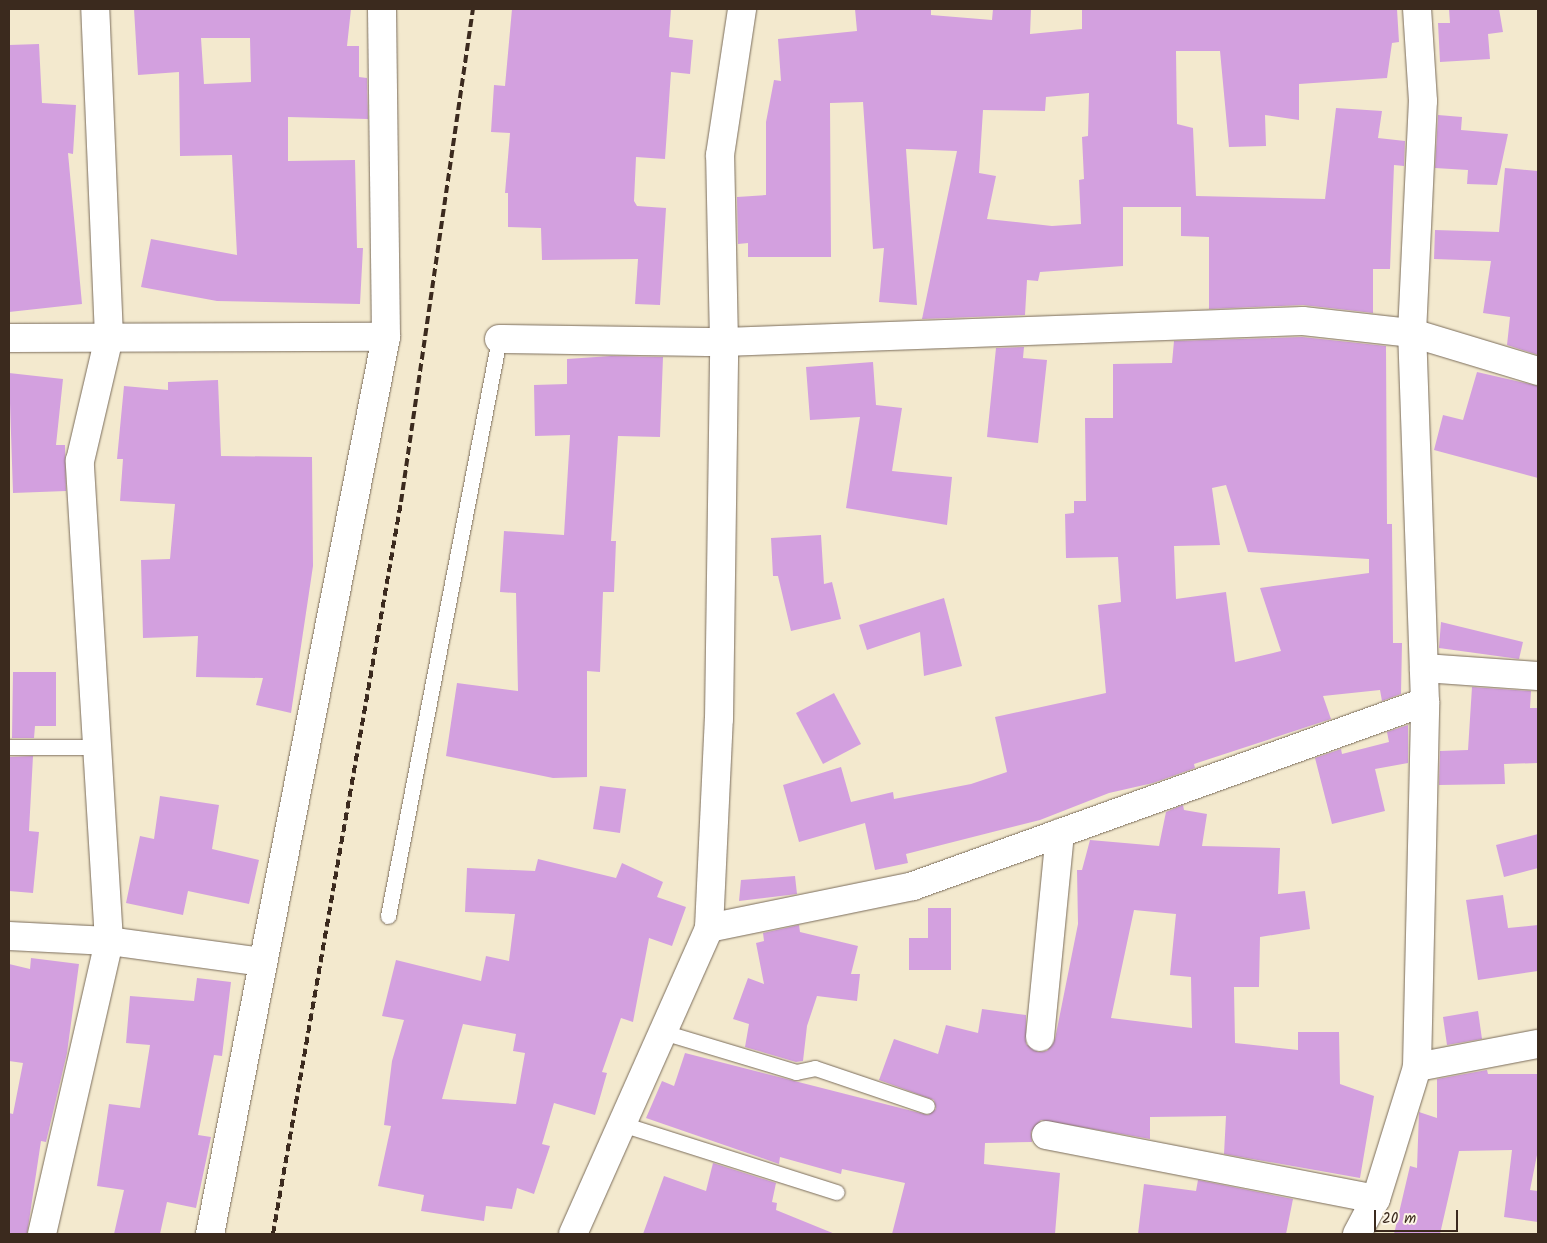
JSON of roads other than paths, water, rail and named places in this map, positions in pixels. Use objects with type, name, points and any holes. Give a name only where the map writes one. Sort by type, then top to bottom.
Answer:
[{"type":"street","points":[[42,1234],[109,941],[95,747],[80,461],[109,336],[95,9]]},
{"type":"street","points":[[210,1234],[386,336],[382,9]]},
{"type":"street","points":[[573,1234],[709,928],[719,719],[724,342],[720,154],[742,9]]},
{"type":"street","points":[[1358,1234],[1376,1199],[1417,1067],[1425,702],[1412,333],[1423,101],[1417,9]]},
{"type":"street","points":[[499,339],[724,342],[1303,321],[1412,333],[1538,371]]},
{"type":"street","points":[[9,338],[386,336]]},
{"type":"street","points":[[1424,668],[1538,676]]},
{"type":"street","points":[[709,928],[914,886],[1425,702]]},
{"type":"street","points":[[1040,1038],[1060,833]]},
{"type":"street","points":[[9,936],[109,941],[262,962]]},
{"type":"street","points":[[1417,1067],[1538,1044]]},
{"type":"street","points":[[1046,1135],[1376,1199]]},
{"type":"lane","points":[[388,916],[499,339]]},
{"type":"lane","points":[[9,747],[95,747]]},
{"type":"lane","points":[[663,1032],[796,1072],[815,1068],[926,1106]]},
{"type":"lane","points":[[622,1124],[836,1192]]},
{"type":"railway","points":[[273,1234],[401,502],[473,9]]}]
